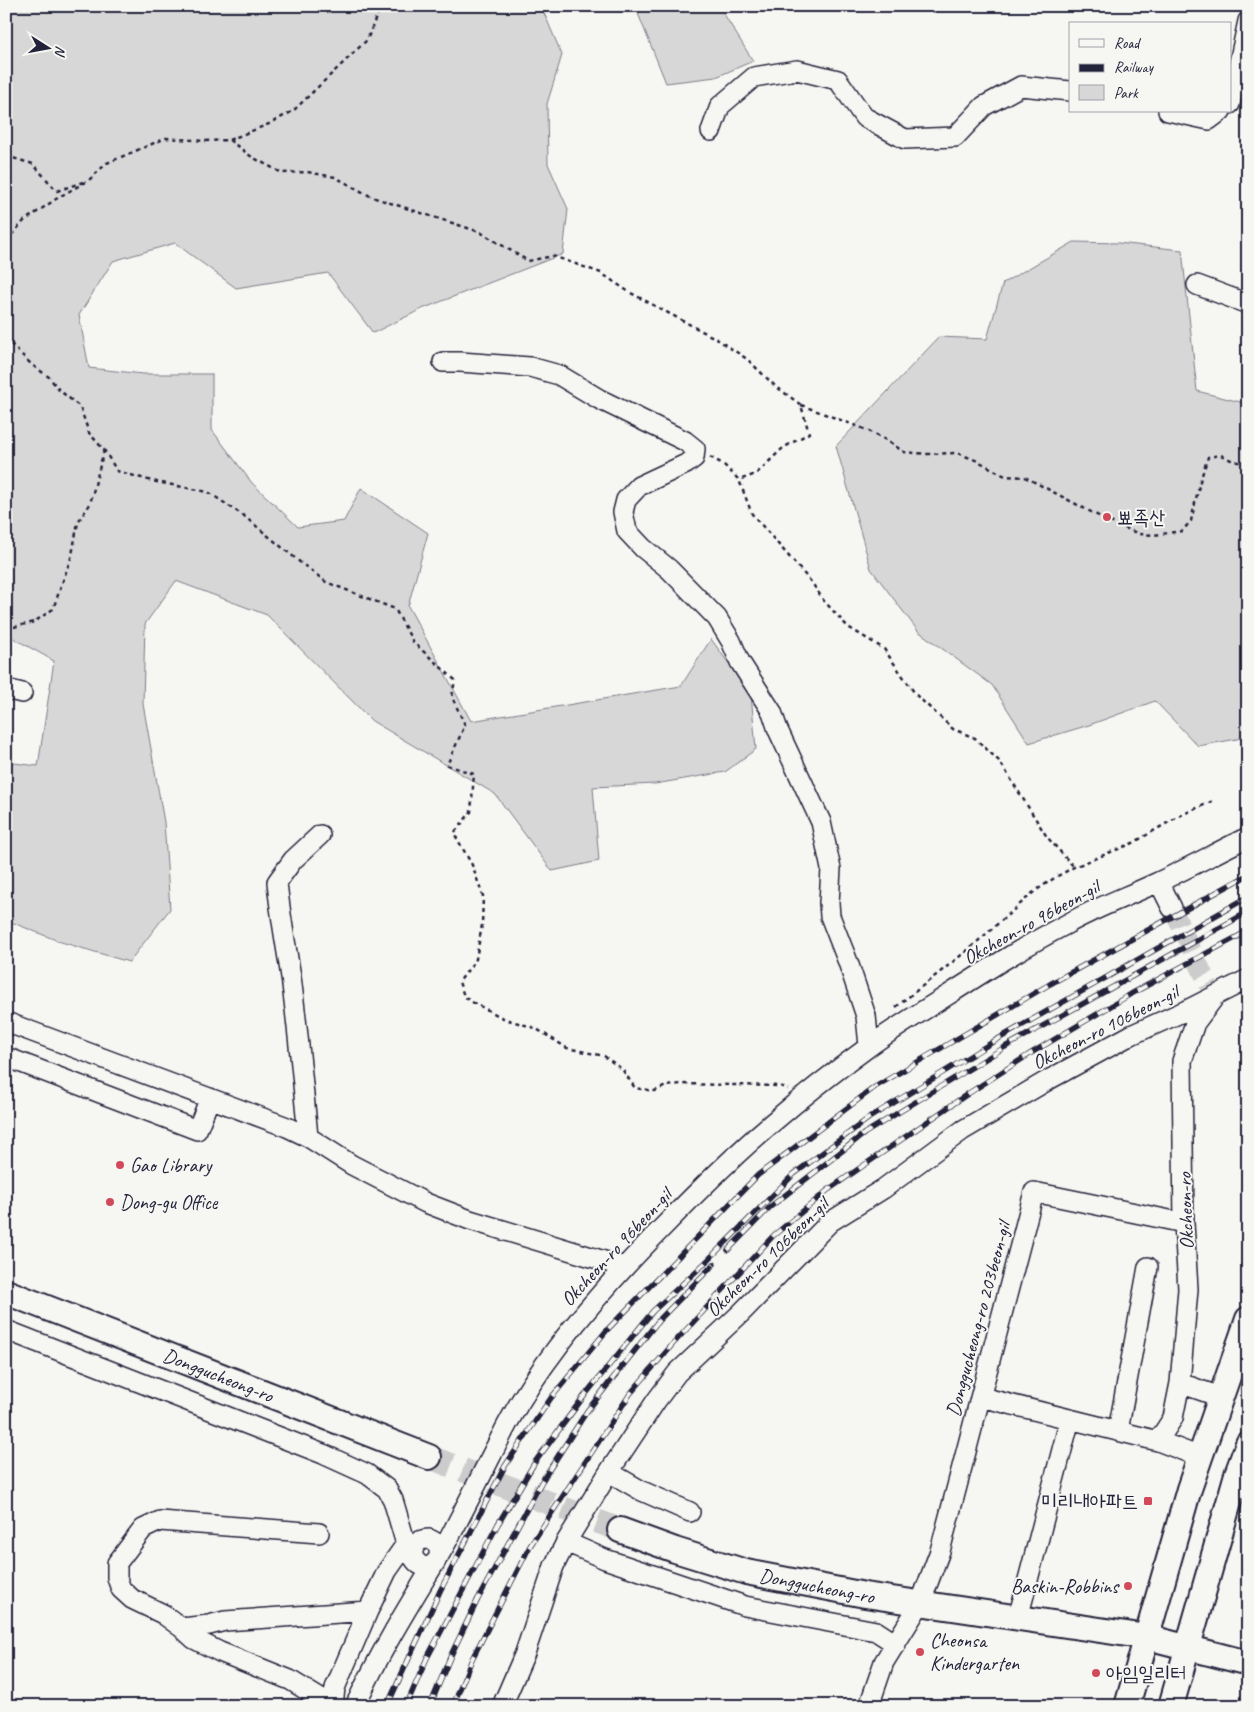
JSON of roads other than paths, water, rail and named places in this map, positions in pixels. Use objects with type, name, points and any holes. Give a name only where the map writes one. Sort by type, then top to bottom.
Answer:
[{"type":"main road","name":"Donggucheong-ro","points":[[6,1292],[429,1457]]},
{"type":"main road","points":[[1127,1706],[1189,1489],[1248,1319]]},
{"type":"main road","points":[[1171,1706],[1241,1480],[1248,1444]]},
{"type":"main road","name":"Donggucheong-ro","points":[[620,1530],[675,1550],[746,1572],[865,1596],[1146,1637],[1248,1663]]},
{"type":"street","points":[[1232,95],[1248,21]]},
{"type":"street","points":[[710,131],[720,106],[754,77],[797,70],[838,80],[864,117],[904,139],[955,138],[984,106],[1021,86],[1069,91]]},
{"type":"street","points":[[1173,112],[1209,120],[1220,112]]},
{"type":"street","points":[[1197,285],[1248,304]]},
{"type":"street","points":[[443,362],[530,367],[559,375],[599,399],[685,440],[695,449],[694,458],[686,464],[638,486],[626,500],[623,512],[627,531],[643,548],[669,569],[717,618],[740,662],[772,712],[778,730],[821,822],[831,869],[828,903],[830,916],[866,1016],[869,1046]]},
{"type":"street","points":[[308,1137],[302,1062],[276,882],[293,860],[320,835]]},
{"type":"street","name":"Okcheon-ro 96beon-gil","points":[[409,1607],[438,1559],[512,1416],[533,1383],[586,1312],[624,1267],[715,1175],[772,1123],[869,1046],[989,968],[1068,922],[1159,882],[1248,837]]},
{"type":"street","points":[[1159,882],[1172,908]]},
{"type":"street","name":"Okcheon-ro 106beon-gil","points":[[502,1706],[525,1653],[554,1566],[566,1542],[656,1401],[677,1373],[741,1313],[830,1222],[883,1189],[963,1130],[1042,1084],[1212,991],[1248,979]]},
{"type":"street","name":"Okcheon-ro","points":[[1158,1441],[1173,1418],[1180,1383],[1188,1289],[1184,1223],[1182,1061],[1195,1023],[1212,991]]},
{"type":"street","points":[[6,1022],[287,1126],[352,1165],[426,1203],[470,1220],[624,1267]]},
{"type":"street","points":[[6,1057],[197,1130],[210,1098]]},
{"type":"street","name":"Donggucheong-ro 203beon-gil","points":[[868,1706],[884,1662],[920,1604],[940,1551],[1034,1192],[1184,1223]]},
{"type":"street","points":[[1118,1432],[1148,1267]]},
{"type":"street","points":[[6,1330],[323,1454],[366,1474],[387,1489],[393,1500],[400,1524],[417,1548],[426,1566],[438,1559]]},
{"type":"street","points":[[1180,1383],[1220,1397]]},
{"type":"street","points":[[981,1397],[1158,1441],[1200,1457]]},
{"type":"street","points":[[1018,1618],[1070,1419]]},
{"type":"street","points":[[609,1472],[642,1490],[690,1512]]},
{"type":"street","points":[[319,1533],[160,1521],[143,1529],[117,1563],[117,1578],[121,1589],[132,1599],[163,1614],[194,1639],[220,1652],[290,1680],[332,1706],[335,1688],[387,1571],[417,1548],[454,1527]]},
{"type":"street","points":[[566,1542],[605,1559],[745,1606],[876,1631],[896,1644]]},
{"type":"street","points":[[355,1706],[365,1684],[409,1607],[417,1579],[417,1548]]},
{"type":"street","points":[[182,1628],[225,1621],[368,1611]]},
{"type":"tunnel","points":[[1172,908],[1209,986]]},
{"type":"tunnel","points":[[429,1457],[620,1530]]},
{"type":"railway","points":[[387,1706],[440,1591],[505,1466],[551,1398],[607,1330],[758,1175],[875,1087],[1050,984],[1248,875]]},
{"type":"railway","points":[[406,1706],[427,1658],[498,1524],[535,1462],[585,1395],[653,1311],[705,1263],[794,1174],[869,1118],[991,1043],[1248,897]]},
{"type":"railway","points":[[728,1250],[770,1207],[865,1133],[1005,1047],[1248,912]]},
{"type":"railway","points":[[453,1706],[472,1659],[530,1546],[630,1394],[672,1345],[773,1236],[828,1190],[969,1093],[1033,1052],[1131,994],[1248,931]]},
{"type":"railway","points":[[430,1706],[451,1655],[478,1599],[542,1481],[587,1411],[659,1320],[714,1264]]},
{"type":"place","name":"뾰족산","points":[[1107,517]]},
{"type":"place","name":"Gao Library","points":[[120,1165]]},
{"type":"place","name":"Dong-gu Office","points":[[110,1202]]},
{"type":"place","name":"미리내아파트","points":[[1148,1501]]},
{"type":"place","name":"Baskin-Robbins","points":[[1128,1586]]},
{"type":"place","name":"Cheonsa Kindergarten","points":[[920,1652]]},
{"type":"place","name":"아임일리터","points":[[1096,1673]]}]
